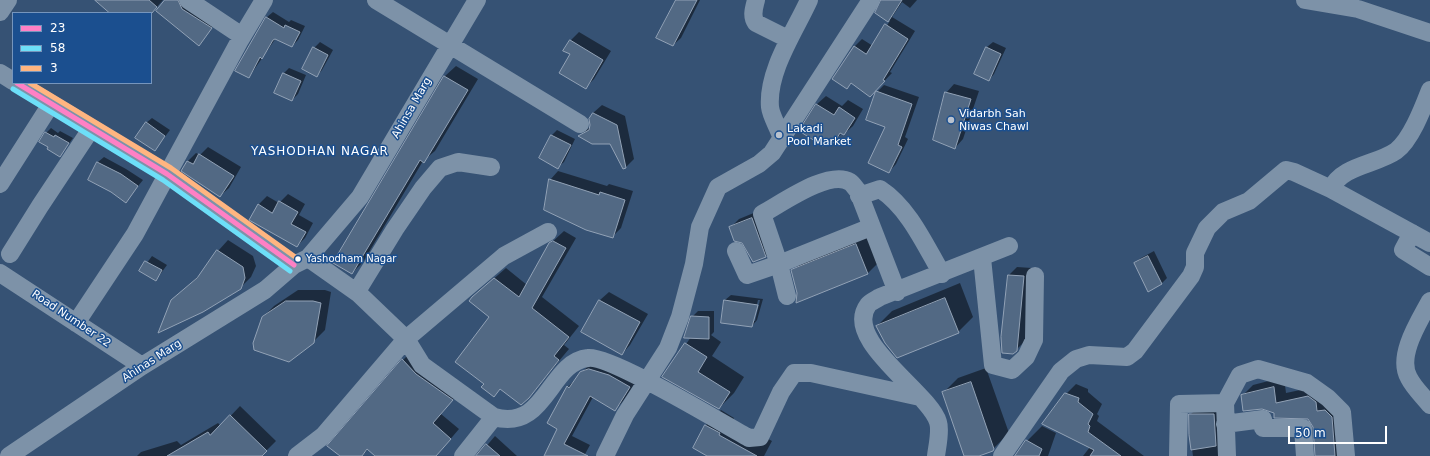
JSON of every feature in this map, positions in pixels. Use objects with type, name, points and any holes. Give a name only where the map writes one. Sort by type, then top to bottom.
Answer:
[{"type":"street","points":[[0,12],[8,0]]},
{"type":"street","points":[[188,0],[242,36]]},
{"type":"street","points":[[76,323],[134,234],[242,36],[264,0]]},
{"type":"street","points":[[376,0],[580,124]]},
{"type":"street","name":"Ahinsa Marg","points":[[301,262],[360,197],[477,0]]},
{"type":"street","points":[[756,0],[753,19],[756,23],[788,39]]},
{"type":"street","points":[[781,136],[770,108],[771,87],[788,39],[809,0]]},
{"type":"street","points":[[605,456],[646,380],[668,348],[678,323],[694,264],[700,227],[718,187],[759,164],[772,153],[781,136],[871,0]]},
{"type":"street","points":[[1305,0],[1358,9],[1430,33]]},
{"type":"street","points":[[0,73],[12,80]]},
{"type":"street","points":[[19,84],[167,174],[301,262],[359,294],[406,339],[422,365],[494,417],[506,420],[526,415],[533,410],[571,364],[589,358],[601,360],[646,380],[749,438],[760,437],[781,392],[794,373],[811,373],[920,397]]},
{"type":"street","points":[[1331,189],[1341,177],[1356,168],[1381,160],[1397,150],[1407,138],[1430,90]]},
{"type":"street","points":[[0,184],[51,104]]},
{"type":"street","points":[[10,254],[91,129]]},
{"type":"street","points":[[359,294],[357,291],[395,229],[423,188],[440,168],[458,162],[491,167]]},
{"type":"street","points":[[1002,456],[1061,371],[1076,359],[1089,355],[1127,357],[1135,351],[1183,289],[1195,267],[1195,253],[1200,239],[1207,228],[1223,212],[1249,201],[1286,170],[1294,172],[1331,189],[1430,243]]},
{"type":"street","points":[[787,296],[779,264],[762,214],[815,185],[829,180],[839,179],[850,182],[860,196],[897,292]]},
{"type":"street","points":[[860,196],[880,189],[887,194],[911,222],[942,274]]},
{"type":"street","points":[[736,251],[746,274],[779,264],[871,227]]},
{"type":"street","points":[[297,456],[323,436],[406,339],[504,256],[548,232]]},
{"type":"street","points":[[1412,233],[1403,250],[1430,267]]},
{"type":"street","points":[[936,456],[939,423],[931,408],[876,350],[866,331],[863,317],[868,305],[880,297],[897,292],[1009,246]]},
{"type":"street","points":[[982,258],[993,365],[1012,370],[1026,357],[1034,340],[1035,276]]},
{"type":"street","name":"Ahinas Marg","points":[[9,456],[142,366],[265,290],[301,262]]},
{"type":"street","name":"Road Number 22","points":[[0,273],[142,366]]},
{"type":"street","points":[[1430,301],[1410,340],[1405,362],[1408,377],[1430,405]]},
{"type":"street","points":[[1227,456],[1225,403],[1240,375],[1258,369],[1307,384],[1328,398],[1342,412],[1346,456]]},
{"type":"street","points":[[1178,456],[1179,404],[1225,403]]},
{"type":"street","points":[[463,456],[494,417]]},
{"type":"street","points":[[1226,424],[1263,420],[1263,428],[1303,428],[1305,456]]},
{"type":"building","points":[[95,0],[149,0],[157,7],[152,13],[109,12]]},
{"type":"building","points":[[165,0],[178,0],[182,9],[212,28],[199,46],[156,11]]},
{"type":"building","points":[[676,0],[697,0],[673,46],[656,38]]},
{"type":"building","points":[[881,0],[902,0],[888,22],[875,13]]},
{"type":"building","points":[[266,17],[284,28],[285,25],[300,32],[292,47],[275,39],[273,40],[262,59],[260,57],[249,78],[235,71]]},
{"type":"building","points":[[885,24],[908,39],[883,80],[885,81],[870,97],[851,83],[847,89],[832,79],[854,46],[866,54]]},
{"type":"building","points":[[570,40],[603,60],[586,89],[559,73],[570,54],[563,51]]},
{"type":"building","points":[[313,47],[328,55],[317,77],[302,69]]},
{"type":"building","points":[[986,47],[1001,54],[989,81],[974,74]]},
{"type":"building","points":[[283,73],[301,81],[292,101],[274,93]]},
{"type":"building","points":[[444,76],[468,90],[424,163],[420,160],[352,274],[333,263]]},
{"type":"building","points":[[876,91],[912,104],[898,145],[902,147],[889,173],[868,163],[885,127],[866,120]]},
{"type":"building","name":"Vidarbh Sah Niwas Chawl","points":[[945,92],[971,99],[955,149],[933,140]]},
{"type":"building","points":[[816,104],[834,115],[839,107],[855,118],[844,135],[840,133],[834,143],[827,139],[823,146],[799,131]]},
{"type":"building","points":[[593,113],[617,125],[626,168],[623,169],[610,144],[592,144],[578,136],[589,130],[589,119]]},
{"type":"building","points":[[146,122],[165,136],[155,151],[135,138]]},
{"type":"building","points":[[45,132],[54,137],[55,135],[69,143],[60,157],[39,142]]},
{"type":"building","points":[[551,135],[571,145],[558,169],[539,158]]},
{"type":"building","points":[[199,154],[234,176],[220,197],[181,171],[187,161],[193,164]]},
{"type":"building","points":[[97,162],[121,174],[138,186],[126,203],[111,192],[88,180]]},
{"type":"building","points":[[549,179],[599,195],[600,192],[625,200],[613,238],[586,230],[544,210]]},
{"type":"building","points":[[279,201],[298,212],[291,224],[306,232],[297,247],[249,220],[258,204],[272,213]]},
{"type":"building","points":[[752,218],[766,257],[753,262],[742,243],[734,241],[729,227]]},
{"type":"building","points":[[553,241],[566,248],[532,308],[569,337],[554,356],[559,360],[529,398],[521,405],[500,389],[494,397],[481,387],[484,384],[455,362],[489,317],[469,301],[472,297],[494,278],[519,297],[549,243]]},
{"type":"building","points":[[856,244],[868,274],[796,303],[797,293],[791,270]]},
{"type":"building","points":[[217,250],[243,267],[245,278],[241,289],[203,312],[158,333],[171,300],[197,278]]},
{"type":"building","points":[[1148,256],[1162,284],[1148,292],[1134,263]]},
{"type":"building","points":[[145,261],[162,270],[156,281],[139,271]]},
{"type":"building","points":[[1008,275],[1024,276],[1017,351],[1013,354],[1002,353],[1001,337]]},
{"type":"building","points":[[945,298],[959,333],[897,358],[885,343],[876,326]]},
{"type":"building","points":[[599,300],[640,322],[622,355],[581,332]]},
{"type":"building","points":[[724,300],[758,305],[752,327],[721,323]]},
{"type":"building","points":[[286,301],[313,301],[321,303],[314,343],[289,362],[254,350],[253,343],[262,317]]},
{"type":"building","points":[[691,316],[709,317],[709,339],[684,338]]},
{"type":"building","points":[[685,343],[707,357],[698,372],[730,392],[719,409],[662,377]]},
{"type":"building","points":[[402,359],[416,374],[453,400],[433,423],[451,439],[436,456],[375,456],[367,449],[362,456],[340,456],[327,446]]},
{"type":"building","points":[[589,369],[609,375],[630,387],[615,411],[590,396],[564,444],[588,456],[544,456],[557,429],[547,423],[567,386],[569,388],[580,372]]},
{"type":"building","points":[[971,382],[994,449],[993,451],[979,456],[964,456],[942,392]]},
{"type":"building","points":[[1274,387],[1276,403],[1308,396],[1316,402],[1317,411],[1325,410],[1332,417],[1335,456],[1315,456],[1313,427],[1308,419],[1274,418],[1274,413],[1262,409],[1243,411],[1241,395]]},
{"type":"building","points":[[1065,393],[1079,398],[1078,402],[1093,414],[1088,424],[1090,426],[1088,432],[1121,456],[1090,456],[1094,450],[1042,424]]},
{"type":"building","points":[[1189,414],[1214,414],[1216,446],[1191,450]]},
{"type":"building","points":[[230,415],[267,451],[262,456],[167,456],[208,432],[210,435]]},
{"type":"building","points":[[705,425],[720,433],[719,435],[757,456],[707,456],[693,448]]},
{"type":"building","points":[[1026,440],[1042,449],[1039,456],[1015,456]]},
{"type":"building","points":[[486,444],[500,456],[476,456]]},
{"type":"transit line","name":"23","points":[[19,84],[167,174],[294,265]]},
{"type":"transit line","name":"3","points":[[32,84],[171,168],[298,259]]},
{"type":"transit line","name":"58","points":[[13,89],[163,180],[290,271]]},
{"type":"place","name":"Vidarbh Sah Niwas Chawl","points":[[951,120]]},
{"type":"place","name":"Lakadi Pool Market","points":[[779,135]]},
{"type":"place","name":"Yashodham Nagar","points":[[298,259]]},
{"type":"district","name":"YASHODHAN NAGAR","points":[[320,152]]}]
